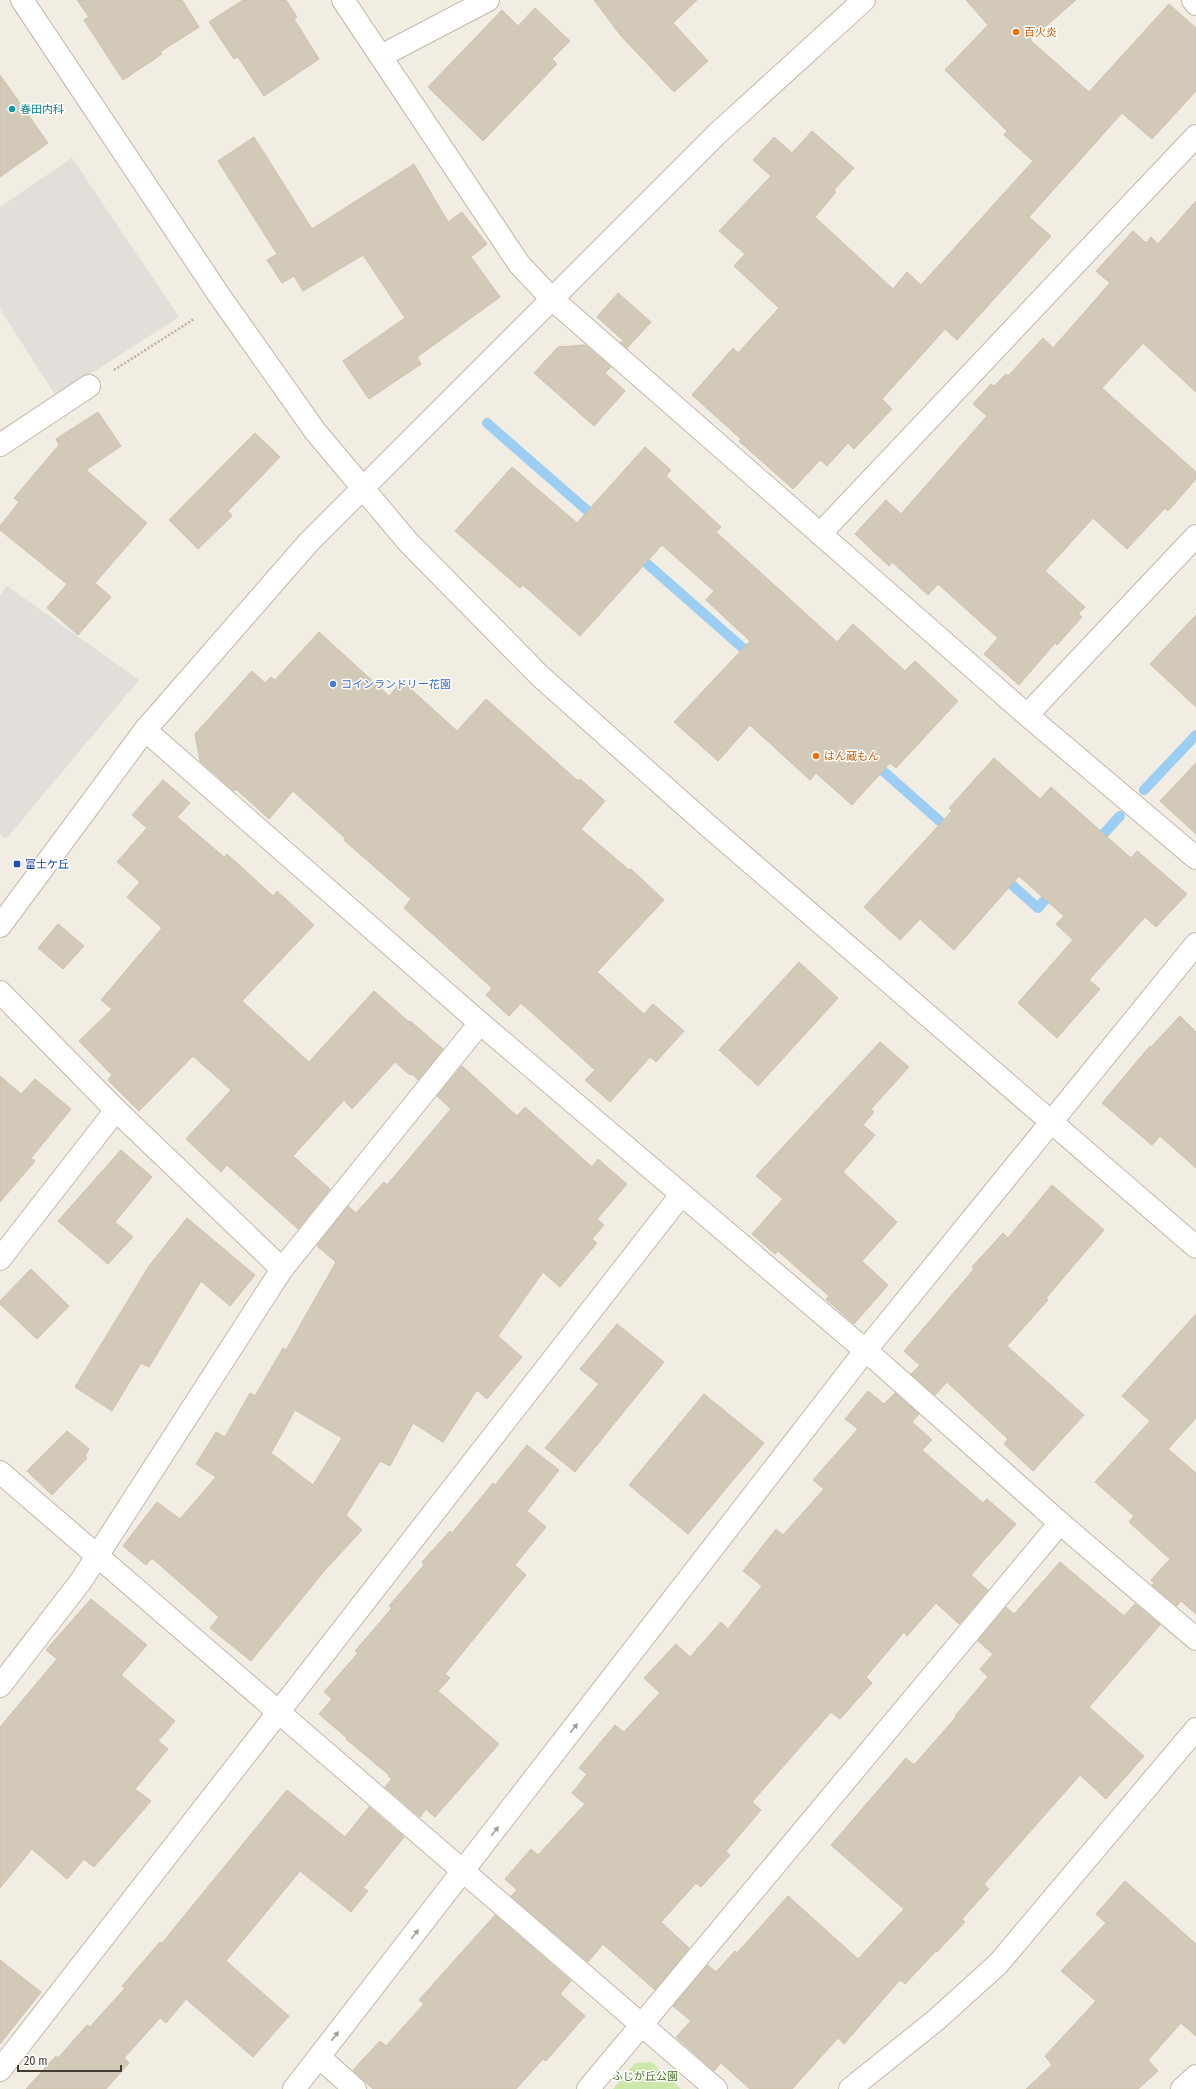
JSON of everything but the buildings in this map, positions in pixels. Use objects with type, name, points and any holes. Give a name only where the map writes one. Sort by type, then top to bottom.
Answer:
[{"type":"street","points":[[22,0],[221,298],[315,431],[361,489],[408,542],[540,676],[705,823],[1196,1247]]},
{"type":"street","points":[[343,0],[519,264],[551,298],[1027,714],[1196,858]]},
{"type":"street","points":[[381,56],[488,0]]},
{"type":"street","points":[[0,926],[145,730],[308,542],[718,133],[864,0]]},
{"type":"street","points":[[1193,0],[1196,4]]},
{"type":"street","points":[[820,534],[1196,136]]},
{"type":"street","points":[[0,445],[89,386]]},
{"type":"street","points":[[1027,714],[1196,536]]},
{"type":"street","points":[[145,730],[480,1023],[865,1351],[1060,1523],[1196,1639]]},
{"type":"street","points":[[294,2089],[464,1872],[865,1351],[1196,944]]},
{"type":"street","points":[[0,992],[116,1110],[282,1269]]},
{"type":"street","points":[[0,1686],[81,1581],[282,1269],[480,1023]]},
{"type":"street","points":[[0,1259],[116,1110]]},
{"type":"street","points":[[0,2070],[681,1195]]},
{"type":"street","points":[[0,1472],[716,2089]]},
{"type":"street","points":[[588,2089],[1060,1523]]},
{"type":"street","points":[[850,2089],[936,2020],[998,1964],[1196,1729]]},
{"type":"street","points":[[319,2057],[355,2089]]},
{"type":"street","points":[[1182,2089],[1196,2076]]},
{"type":"path","points":[[89,386],[194,319]]},
{"type":"green space","name":"ふじが丘公園","points":[[651,2062],[681,2089],[613,2089],[635,2063]]},
{"type":"shaded area","points":[[72,158],[179,317],[56,396],[0,309],[0,207]]},
{"type":"shaded area","points":[[7,586],[139,680],[6,839],[0,834],[0,595]]},
{"type":"waterway","points":[[487,423],[597,519]]},
{"type":"waterway","points":[[636,554],[753,657]]},
{"type":"waterway","points":[[1144,790],[1196,735]]},
{"type":"waterway","points":[[873,762],[951,831]]},
{"type":"waterway","points":[[1095,843],[1120,816]]},
{"type":"waterway","points":[[1002,876],[1038,908],[1054,889]]},
{"type":"place","name":"百火炎","points":[[1016,32]]},
{"type":"place","name":"春田内科","points":[[12,109]]},
{"type":"place","name":"コインランドリー花園","points":[[333,684]]},
{"type":"place","name":"はん蔵もん","points":[[816,756]]},
{"type":"place","name":"富士ケ丘","points":[[17,864]]}]
